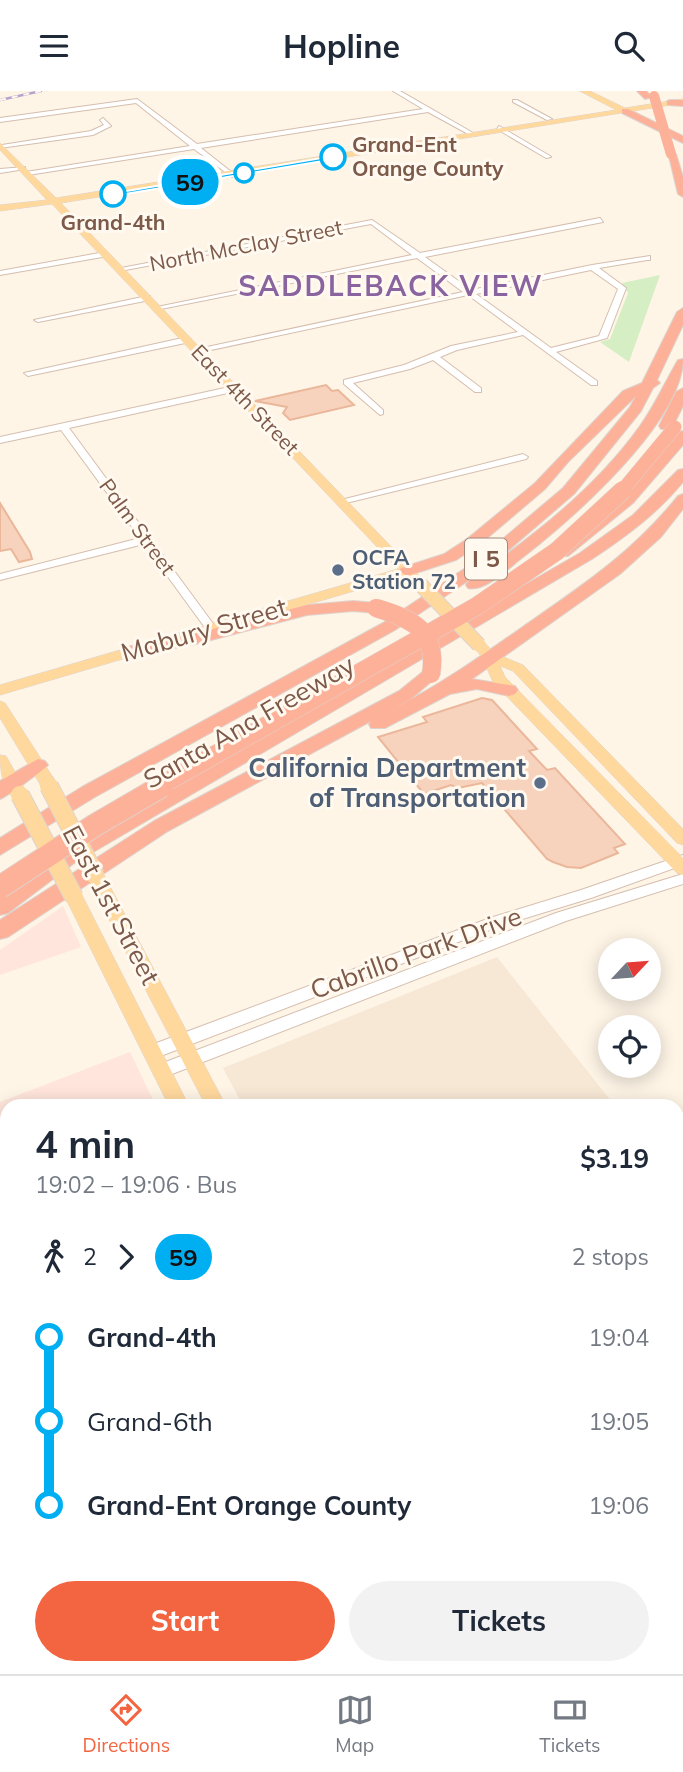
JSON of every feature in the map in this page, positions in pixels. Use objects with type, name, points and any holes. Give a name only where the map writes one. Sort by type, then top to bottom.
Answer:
[{"type":"highway","points":[[650,95],[683,194]]},
{"type":"highway","points":[[670,103],[683,100]]},
{"type":"highway","points":[[628,108],[683,134]]},
{"type":"highway","points":[[628,108],[683,140]]},
{"type":"highway","name":"Santa Ana Freeway","points":[[0,848],[65,806],[279,689],[443,592],[514,538],[600,456],[628,422],[653,383],[673,343],[683,312]]},
{"type":"highway","name":"Santa Ana Freeway","points":[[279,689],[320,680],[498,569],[546,532],[573,508],[633,443],[683,363]]},
{"type":"highway","points":[[407,571],[450,557],[473,542],[540,486],[628,394],[653,383]]},
{"type":"highway","points":[[0,887],[116,812],[472,610],[537,565],[597,515],[645,466],[677,425],[683,392]]},
{"type":"highway","points":[[0,876],[27,856],[112,805],[373,658],[520,569],[599,507],[677,425]]},
{"type":"highway","name":"Santa Ana Freeway","points":[[528,590],[547,564],[606,522],[641,487],[677,425]]},
{"type":"highway","name":"Santa Ana Freeway","points":[[0,907],[66,859],[630,528],[667,494],[683,473]]},
{"type":"highway","points":[[294,754],[332,745],[408,711],[440,692],[484,650],[566,607],[614,571],[655,534],[683,499]]},
{"type":"highway","points":[[0,932],[161,826],[405,695],[431,674],[434,652],[421,628],[391,612],[343,605],[312,607],[194,639],[132,651]]},
{"type":"highway","points":[[440,692],[477,683],[509,690]]},
{"type":"highway","points":[[11,790],[42,772]]},
{"type":"main road","points":[[584,91],[628,108]]},
{"type":"main road","points":[[600,91],[628,108]]},
{"type":"main road","points":[[502,129],[549,119],[683,100]]},
{"type":"main road","points":[[0,211],[670,103]]},
{"type":"main road","name":"East 4th Street","points":[[1,146],[484,650],[499,679],[681,868]]},
{"type":"main road","name":"Mabury Street","points":[[0,690],[407,571]]},
{"type":"main road","name":"East 4th Street","points":[[484,650],[518,668],[683,839]]},
{"type":"main road","name":"East 1st Street","points":[[0,706],[42,772],[212,1099]]},
{"type":"main road","name":"East 1st Street","points":[[0,760],[11,790],[74,897],[175,1099]]},
{"type":"street","points":[[396,91],[475,134]]},
{"type":"street","points":[[0,120],[137,101],[232,175]]},
{"type":"street","points":[[515,101],[549,119]]},
{"type":"street","points":[[0,171],[196,147],[428,110]]},
{"type":"street","points":[[1,146],[93,133],[108,126],[103,120]]},
{"type":"street","points":[[502,129],[548,157]]},
{"type":"street","points":[[156,308],[600,220]]},
{"type":"street","name":"North McClay Street","points":[[120,269],[372,222],[418,256]]},
{"type":"street","points":[[1,271],[105,254]]},
{"type":"street","points":[[418,256],[594,383]]},
{"type":"street","points":[[197,350],[592,267],[647,258]]},
{"type":"street","points":[[549,351],[603,338],[622,288],[592,267]]},
{"type":"street","points":[[38,320],[147,298]]},
{"type":"street","points":[[380,412],[347,382],[436,358],[454,348],[523,333]]},
{"type":"street","points":[[28,373],[187,340]]},
{"type":"street","points":[[436,358],[478,390]]},
{"type":"street","points":[[0,440],[234,389]]},
{"type":"street","name":"Palm Street","points":[[63,426],[210,627]]},
{"type":"street","points":[[342,501],[523,457]]},
{"type":"street","points":[[0,577],[146,540]]},
{"type":"street","name":"Cabrillo Park Drive","points":[[152,1052],[495,922],[681,868]]},
{"type":"street","name":"Cabrillo Park Drive","points":[[161,1071],[681,868]]},
{"type":"shaded area","points":[[63,906],[81,947],[0,975],[0,950]]},
{"type":"shaded area","points":[[497,957],[609,1099],[239,1099],[223,1068]]},
{"type":"shaded area","points":[[130,1052],[153,1099],[8,1099]]},
{"type":"green space","points":[[660,275],[629,362],[600,342],[610,339],[628,293],[622,283]]},
{"type":"building","points":[[326,385],[332,391],[338,390],[354,405],[290,420],[283,413],[287,407],[255,401]]},
{"type":"building","points":[[0,503],[32,559],[19,562],[11,549],[0,551]]},
{"type":"building","name":"California Department of Transportation","points":[[482,698],[492,700],[537,749],[529,751],[547,770],[555,768],[625,844],[614,848],[618,853],[581,868],[553,862],[547,859],[482,783],[458,788],[451,785],[424,794],[378,737],[427,722],[423,717]]},
{"type":"railway","points":[[0,100],[41,91]]},
{"type":"bus line","name":"59","points":[[113,194],[333,157]]},
{"type":"place","name":"Grand-Ent Orange County","points":[[333,157]]},
{"type":"place","name":"Grand-4th","points":[[113,194]]},
{"type":"place","name":"OCFA Station 72","points":[[338,570]]},
{"type":"place","name":"California Department of Transportation","points":[[540,783]]},
{"type":"district","name":"SADDLEBACK VIEW","points":[[391,286]]}]
